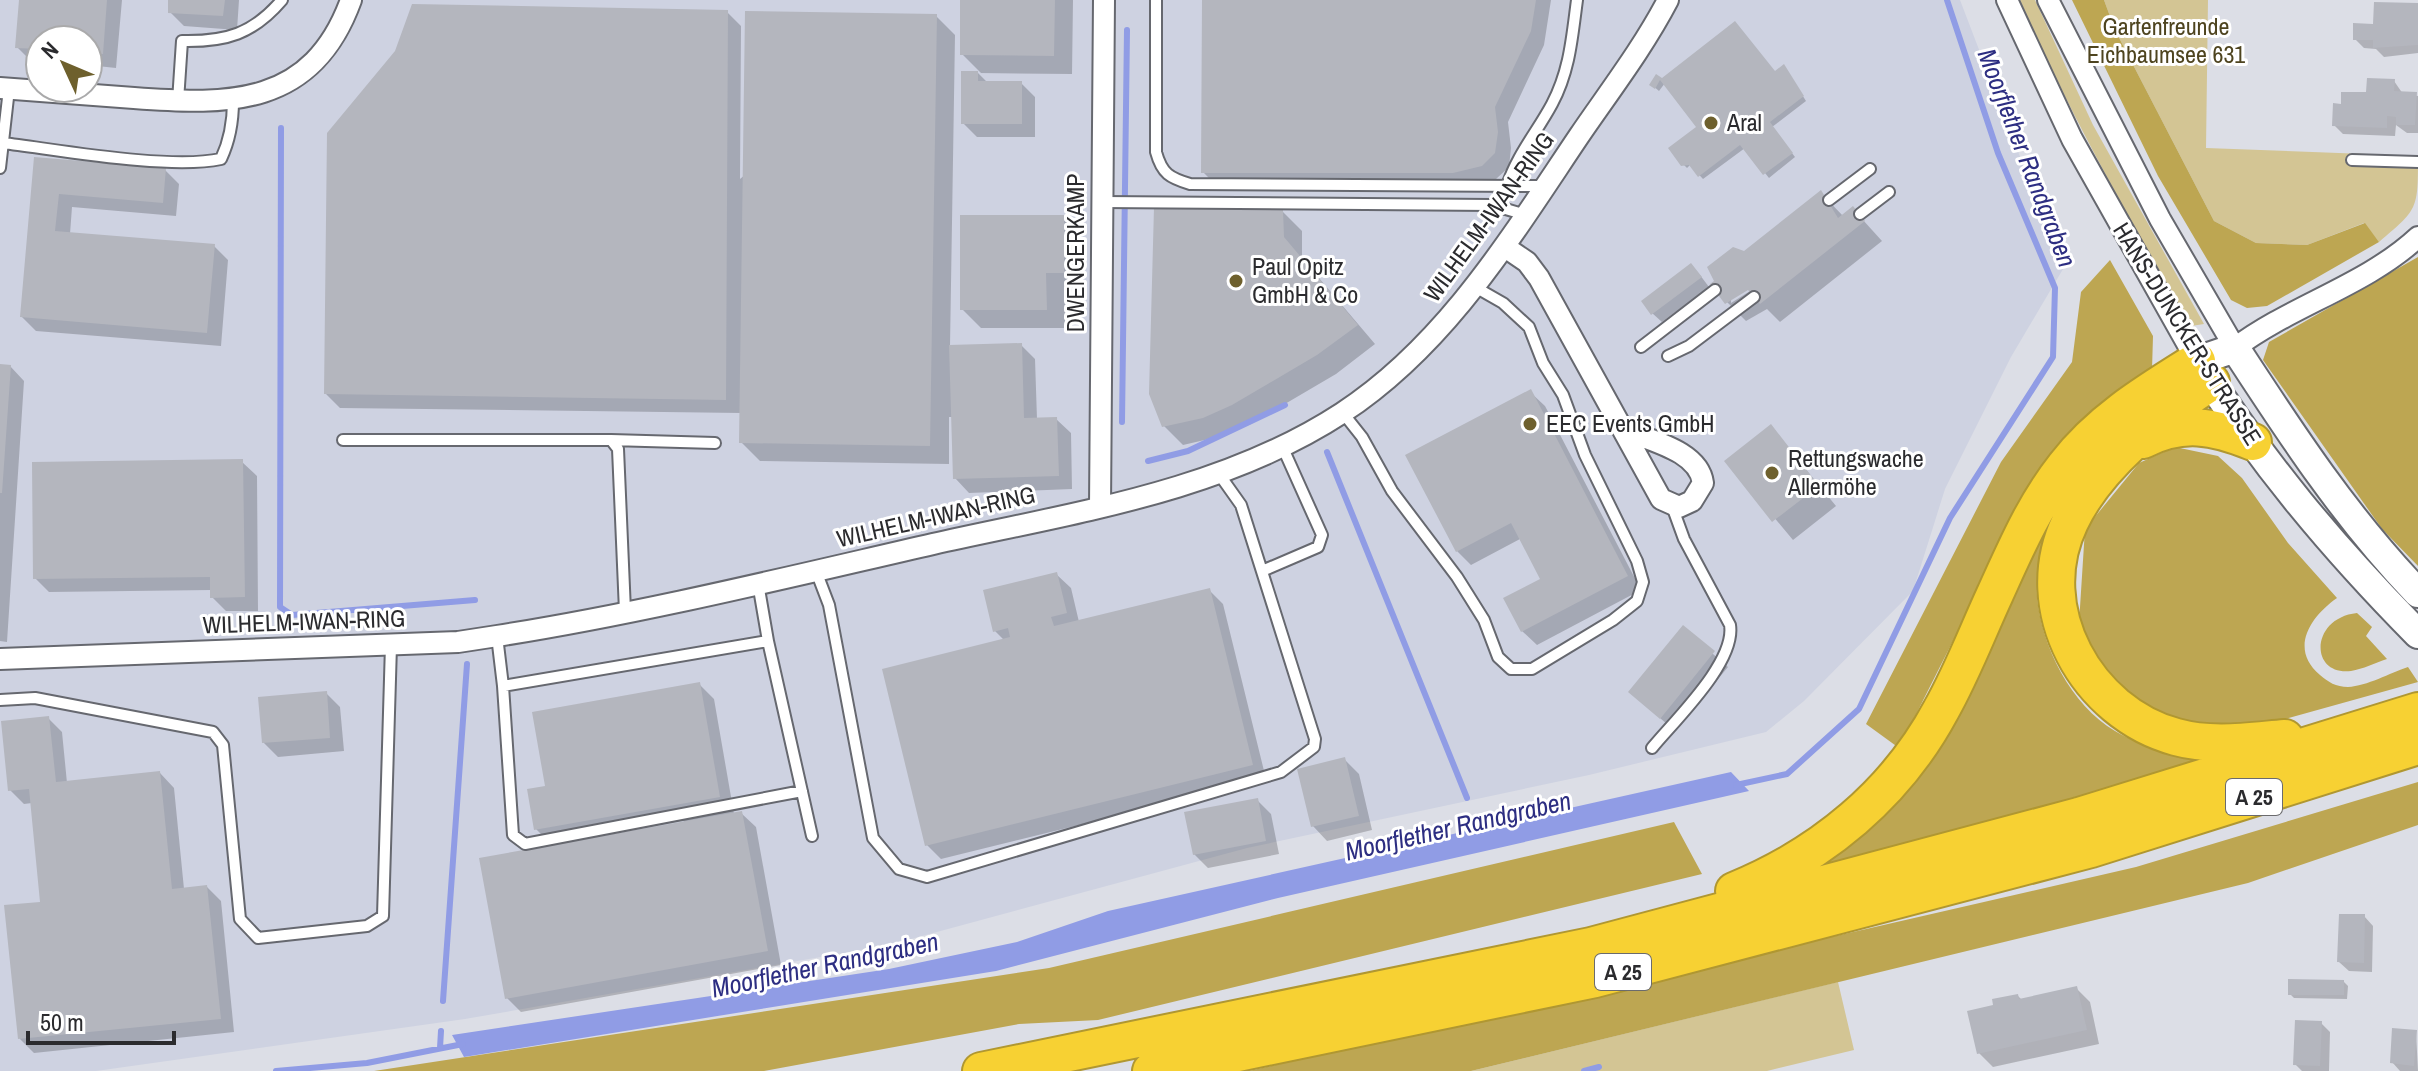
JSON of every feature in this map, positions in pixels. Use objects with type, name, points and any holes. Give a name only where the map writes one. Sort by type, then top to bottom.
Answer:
[{"type":"highway","points":[[2204,371],[2174,406],[2086,493],[2069,523],[2058,558],[2056,592],[2062,625],[2086,676],[2121,712],[2148,727],[2180,738],[2239,742],[2367,730]]},
{"type":"highway","points":[[1591,946],[1757,882],[1821,845],[1880,795],[1902,770],[1942,710],[2028,522],[2065,465],[2123,409],[2204,371]]},
{"type":"highway","points":[[2134,444],[2166,430],[2191,425],[2221,430],[2253,442]]},
{"type":"highway","name":"A 25","points":[[981,1071],[1591,946],[2064,820],[2367,730],[2418,711]]},
{"type":"highway","name":"A 25","points":[[1151,1071],[1610,975],[2091,849],[2418,746]]},
{"type":"street","points":[[4,88],[178,101],[233,101],[268,92],[303,69],[337,32],[351,0]]},
{"type":"street","name":"DWENGERKAMP","points":[[1100,507],[1110,202],[1104,0]]},
{"type":"street","name":"WILHELM-IWAN-RING","points":[[0,659],[391,645],[497,636],[816,571],[1100,507],[1219,474],[1282,446],[1343,413],[1428,342],[1505,247],[1668,0]]},
{"type":"street","name":"HANS-DUNCKER-STRASSE","points":[[2007,0],[2072,139],[2204,371],[2316,526],[2418,634]]},
{"type":"street","name":"HANS-DUNCKER-STRASSE","points":[[2048,0],[2160,219],[2235,348],[2309,461],[2373,546],[2418,593]]},
{"type":"street","points":[[2204,371],[2259,330],[2381,266],[2418,237]]},
{"type":"street","points":[[1505,247],[1527,262],[1539,278],[1625,430],[1655,491],[1672,506],[1686,505],[1697,496],[1703,483],[1700,471],[1675,451],[1625,430]]},
{"type":"lane","points":[[178,101],[182,41],[233,38],[257,25],[282,0]]},
{"type":"lane","points":[[1156,0],[1156,152],[1160,166],[1169,178],[1190,184],[1545,187]]},
{"type":"lane","points":[[1507,186],[1513,167],[1552,104],[1565,74],[1574,42],[1577,0]]},
{"type":"lane","points":[[0,168],[4,88]]},
{"type":"lane","points":[[3,143],[163,160],[221,159],[232,124],[233,101]]},
{"type":"lane","points":[[2352,160],[2418,162]]},
{"type":"lane","points":[[1829,200],[1870,169]]},
{"type":"lane","points":[[1860,214],[1889,192]]},
{"type":"lane","points":[[1110,202],[1492,205],[1526,215]]},
{"type":"lane","points":[[1343,413],[1362,437],[1392,491],[1457,577],[1484,620],[1498,657],[1511,669],[1532,669],[1637,601],[1643,582],[1637,561],[1585,455],[1563,395],[1543,363],[1529,327],[1503,303],[1475,287]]},
{"type":"lane","points":[[1641,347],[1715,290]]},
{"type":"lane","points":[[1668,356],[1689,346],[1754,297]]},
{"type":"lane","points":[[343,440],[715,443]]},
{"type":"lane","points":[[611,440],[618,449],[625,611]]},
{"type":"lane","points":[[1262,571],[1318,547],[1322,535],[1282,446]]},
{"type":"lane","points":[[816,571],[829,605],[873,838],[899,869],[927,877],[1281,772],[1314,747],[1315,739],[1241,505],[1219,474]]},
{"type":"lane","points":[[1652,748],[1723,660],[1731,637],[1730,625],[1684,539],[1672,506]]},
{"type":"lane","points":[[758,583],[812,836]]},
{"type":"lane","points":[[497,636],[513,835],[525,844],[802,791]]},
{"type":"lane","points":[[503,686],[768,641]]},
{"type":"lane","points":[[0,700],[35,698],[213,732],[223,745],[240,919],[245,928],[258,938],[367,926],[383,916],[391,645]]},
{"type":"shaded area","points":[[0,0],[1960,0],[2063,269],[2011,357],[1945,489],[1913,591],[1804,701],[1766,732],[1589,775],[1247,848],[889,945],[465,1019],[96,1071],[0,1071]]},
{"type":"shaded area","points":[[2072,0],[2104,0],[2115,30],[2214,221],[2256,243],[2307,245],[2365,223],[2379,242],[2267,306],[2247,308],[2231,300],[2158,176]]},
{"type":"shaded area","points":[[2418,257],[2418,566],[2382,529],[2263,360],[2269,342]]},
{"type":"shaded area","points":[[2110,260],[2153,336],[2152,370],[2019,510],[1899,748],[1866,724],[2001,462],[2072,362],[2081,292]]},
{"type":"shaded area","points":[[2175,447],[2218,456],[2242,478],[2288,543],[2337,598],[2319,614],[2307,634],[2306,655],[2320,675],[2332,684],[2348,687],[2371,682],[2408,667],[2418,682],[2246,730],[2177,722],[2129,697],[2100,663],[2079,623],[2085,529],[2139,463]]},
{"type":"shaded area","points":[[2045,528],[2037,579],[2040,615],[2052,654],[2072,690],[2099,720],[2127,737],[2164,750],[2216,760],[1820,871],[1916,779]]},
{"type":"shaded area","points":[[2357,613],[2372,627],[2366,636],[2387,659],[2356,670],[2337,670],[2328,665],[2322,656],[2323,635],[2330,625],[2342,617]]},
{"type":"shaded area","points":[[2418,782],[2418,825],[2248,883],[1471,1071],[1249,1071],[2136,867]]},
{"type":"shaded area","points":[[1674,822],[1702,874],[1098,1020],[1019,1024],[764,1071],[374,1071],[1049,968]]},
{"type":"green space","points":[[2020,0],[2035,0],[2093,125],[2204,324],[2191,326],[2145,246],[2079,125]]},
{"type":"green space","name":"Gartenfreunde Eichbaumsee 631","points":[[2104,0],[2208,0],[2206,148],[2418,156],[2416,198],[2408,215],[2379,242],[2364,223],[2307,245],[2256,243],[2214,221],[2115,30]]},
{"type":"green space","points":[[1838,982],[1854,1050],[1767,1071],[1471,1071]]},
{"type":"water","points":[[1731,772],[1749,791],[1278,898],[996,971],[464,1057],[452,1035],[889,969],[1017,942],[1108,911]]},
{"type":"building","points":[[19,0],[107,0],[104,40],[104,24],[24,24],[24,48],[15,48]]},
{"type":"building","points":[[168,0],[225,0],[223,16],[168,13]]},
{"type":"building","points":[[960,0],[1055,0],[1054,56],[960,55]]},
{"type":"building","points":[[1202,0],[1536,0],[1531,31],[1495,107],[1498,132],[1495,153],[1482,166],[1453,173],[1201,173]]},
{"type":"building","points":[[2374,2],[2418,3],[2418,45],[2373,48],[2373,40],[2353,40],[2353,23],[2373,24]]},
{"type":"building","points":[[412,4],[728,10],[726,400],[324,394],[327,133],[395,51]]},
{"type":"building","points":[[745,11],[937,14],[930,446],[739,443]]},
{"type":"building","points":[[1735,21],[1775,71],[1784,64],[1804,96],[1770,122],[1793,153],[1763,175],[1740,145],[1698,177],[1689,165],[1681,166],[1668,148],[1696,127],[1660,80],[1655,89],[1649,85],[1656,74],[1662,78]]},
{"type":"building","points":[[961,71],[978,71],[978,81],[1022,81],[1022,124],[961,124]]},
{"type":"building","points":[[2367,78],[2395,79],[2394,91],[2417,92],[2415,125],[2396,125],[2396,117],[2387,116],[2387,128],[2332,126],[2333,103],[2341,104],[2341,92],[2366,92]]},
{"type":"building","points":[[34,157],[166,168],[163,203],[59,194],[55,231],[215,244],[207,333],[20,317]]},
{"type":"building","points":[[1821,190],[1838,218],[1853,206],[1865,221],[1760,304],[1748,290],[1725,304],[1710,284],[1714,281],[1707,267],[1733,247],[1744,251]]},
{"type":"building","name":"Paul Opitz GmbH & Co","points":[[1154,207],[1283,210],[1284,237],[1358,325],[1317,355],[1232,405],[1203,418],[1162,427],[1149,394]]},
{"type":"building","points":[[960,215],[1064,215],[1064,273],[1046,273],[1047,310],[960,310]]},
{"type":"building","points":[[1691,263],[1702,277],[1651,315],[1641,301]]},
{"type":"building","points":[[1022,343],[1024,418],[1057,417],[1059,476],[953,479],[949,345]]},
{"type":"building","points":[[0,364],[11,365],[2,493],[0,493]]},
{"type":"building","points":[[1531,389],[1628,576],[1521,632],[1503,598],[1540,579],[1511,523],[1456,552],[1405,455]]},
{"type":"building","name":"Rettungswache Allermöhe","points":[[1771,424],[1819,486],[1772,522],[1724,461]]},
{"type":"building","points":[[243,459],[245,597],[210,598],[210,577],[33,579],[32,462]]},
{"type":"building","points":[[1057,572],[1067,613],[1051,617],[1054,626],[1210,588],[1253,765],[925,846],[882,669],[1010,637],[1008,628],[993,632],[983,590]]},
{"type":"building","points":[[1683,625],[1715,651],[1660,719],[1628,692]]},
{"type":"building","points":[[700,682],[720,797],[534,830],[527,789],[545,786],[532,712]]},
{"type":"building","points":[[327,691],[330,738],[262,743],[258,697]]},
{"type":"building","points":[[49,716],[56,782],[160,771],[172,889],[207,885],[221,1019],[18,1039],[4,905],[40,902],[29,789],[8,791],[1,721]]},
{"type":"building","points":[[1345,757],[1359,816],[1311,827],[1297,769]]},
{"type":"building","points":[[1258,798],[1266,841],[1193,855],[1184,812]]},
{"type":"building","points":[[742,811],[768,951],[505,999],[479,858]]},
{"type":"building","points":[[2339,914],[2365,914],[2364,963],[2337,962]]},
{"type":"building","points":[[2288,979],[2344,980],[2344,995],[2288,995]]},
{"type":"building","points":[[2077,986],[2087,1030],[1977,1054],[1967,1011],[1993,1005],[1992,999],[2018,994],[2019,999]]},
{"type":"building","points":[[2295,1020],[2322,1021],[2320,1066],[2293,1065]]},
{"type":"building","points":[[2392,1028],[2417,1030],[2414,1066],[2390,1063]]},
{"type":"waterway","name":"Moorflether Randgraben","points":[[1736,785],[1787,774],[1859,709],[1950,518],[2053,357],[2055,288],[1998,153],[1947,0]]},
{"type":"waterway","points":[[1122,422],[1127,30]]},
{"type":"waterway","points":[[281,128],[280,607],[292,615],[475,600]]},
{"type":"waterway","points":[[1148,461],[1188,451],[1285,405]]},
{"type":"waterway","points":[[1327,452],[1467,798]]},
{"type":"waterway","points":[[443,1001],[467,664]]},
{"type":"waterway","points":[[440,1048],[441,1031]]},
{"type":"waterway","name":"Moorflether Randgraben","points":[[276,1071],[367,1063],[463,1044]]},
{"type":"waterway","points":[[1584,1071],[1599,1067]]},
{"type":"place","name":"Aral","points":[[1711,123]]},
{"type":"place","name":"Paul Opitz GmbH & Co","points":[[1236,281]]},
{"type":"place","name":"EEC Events GmbH","points":[[1530,424]]},
{"type":"place","name":"Rettungswache Allermöhe","points":[[1772,473]]}]
